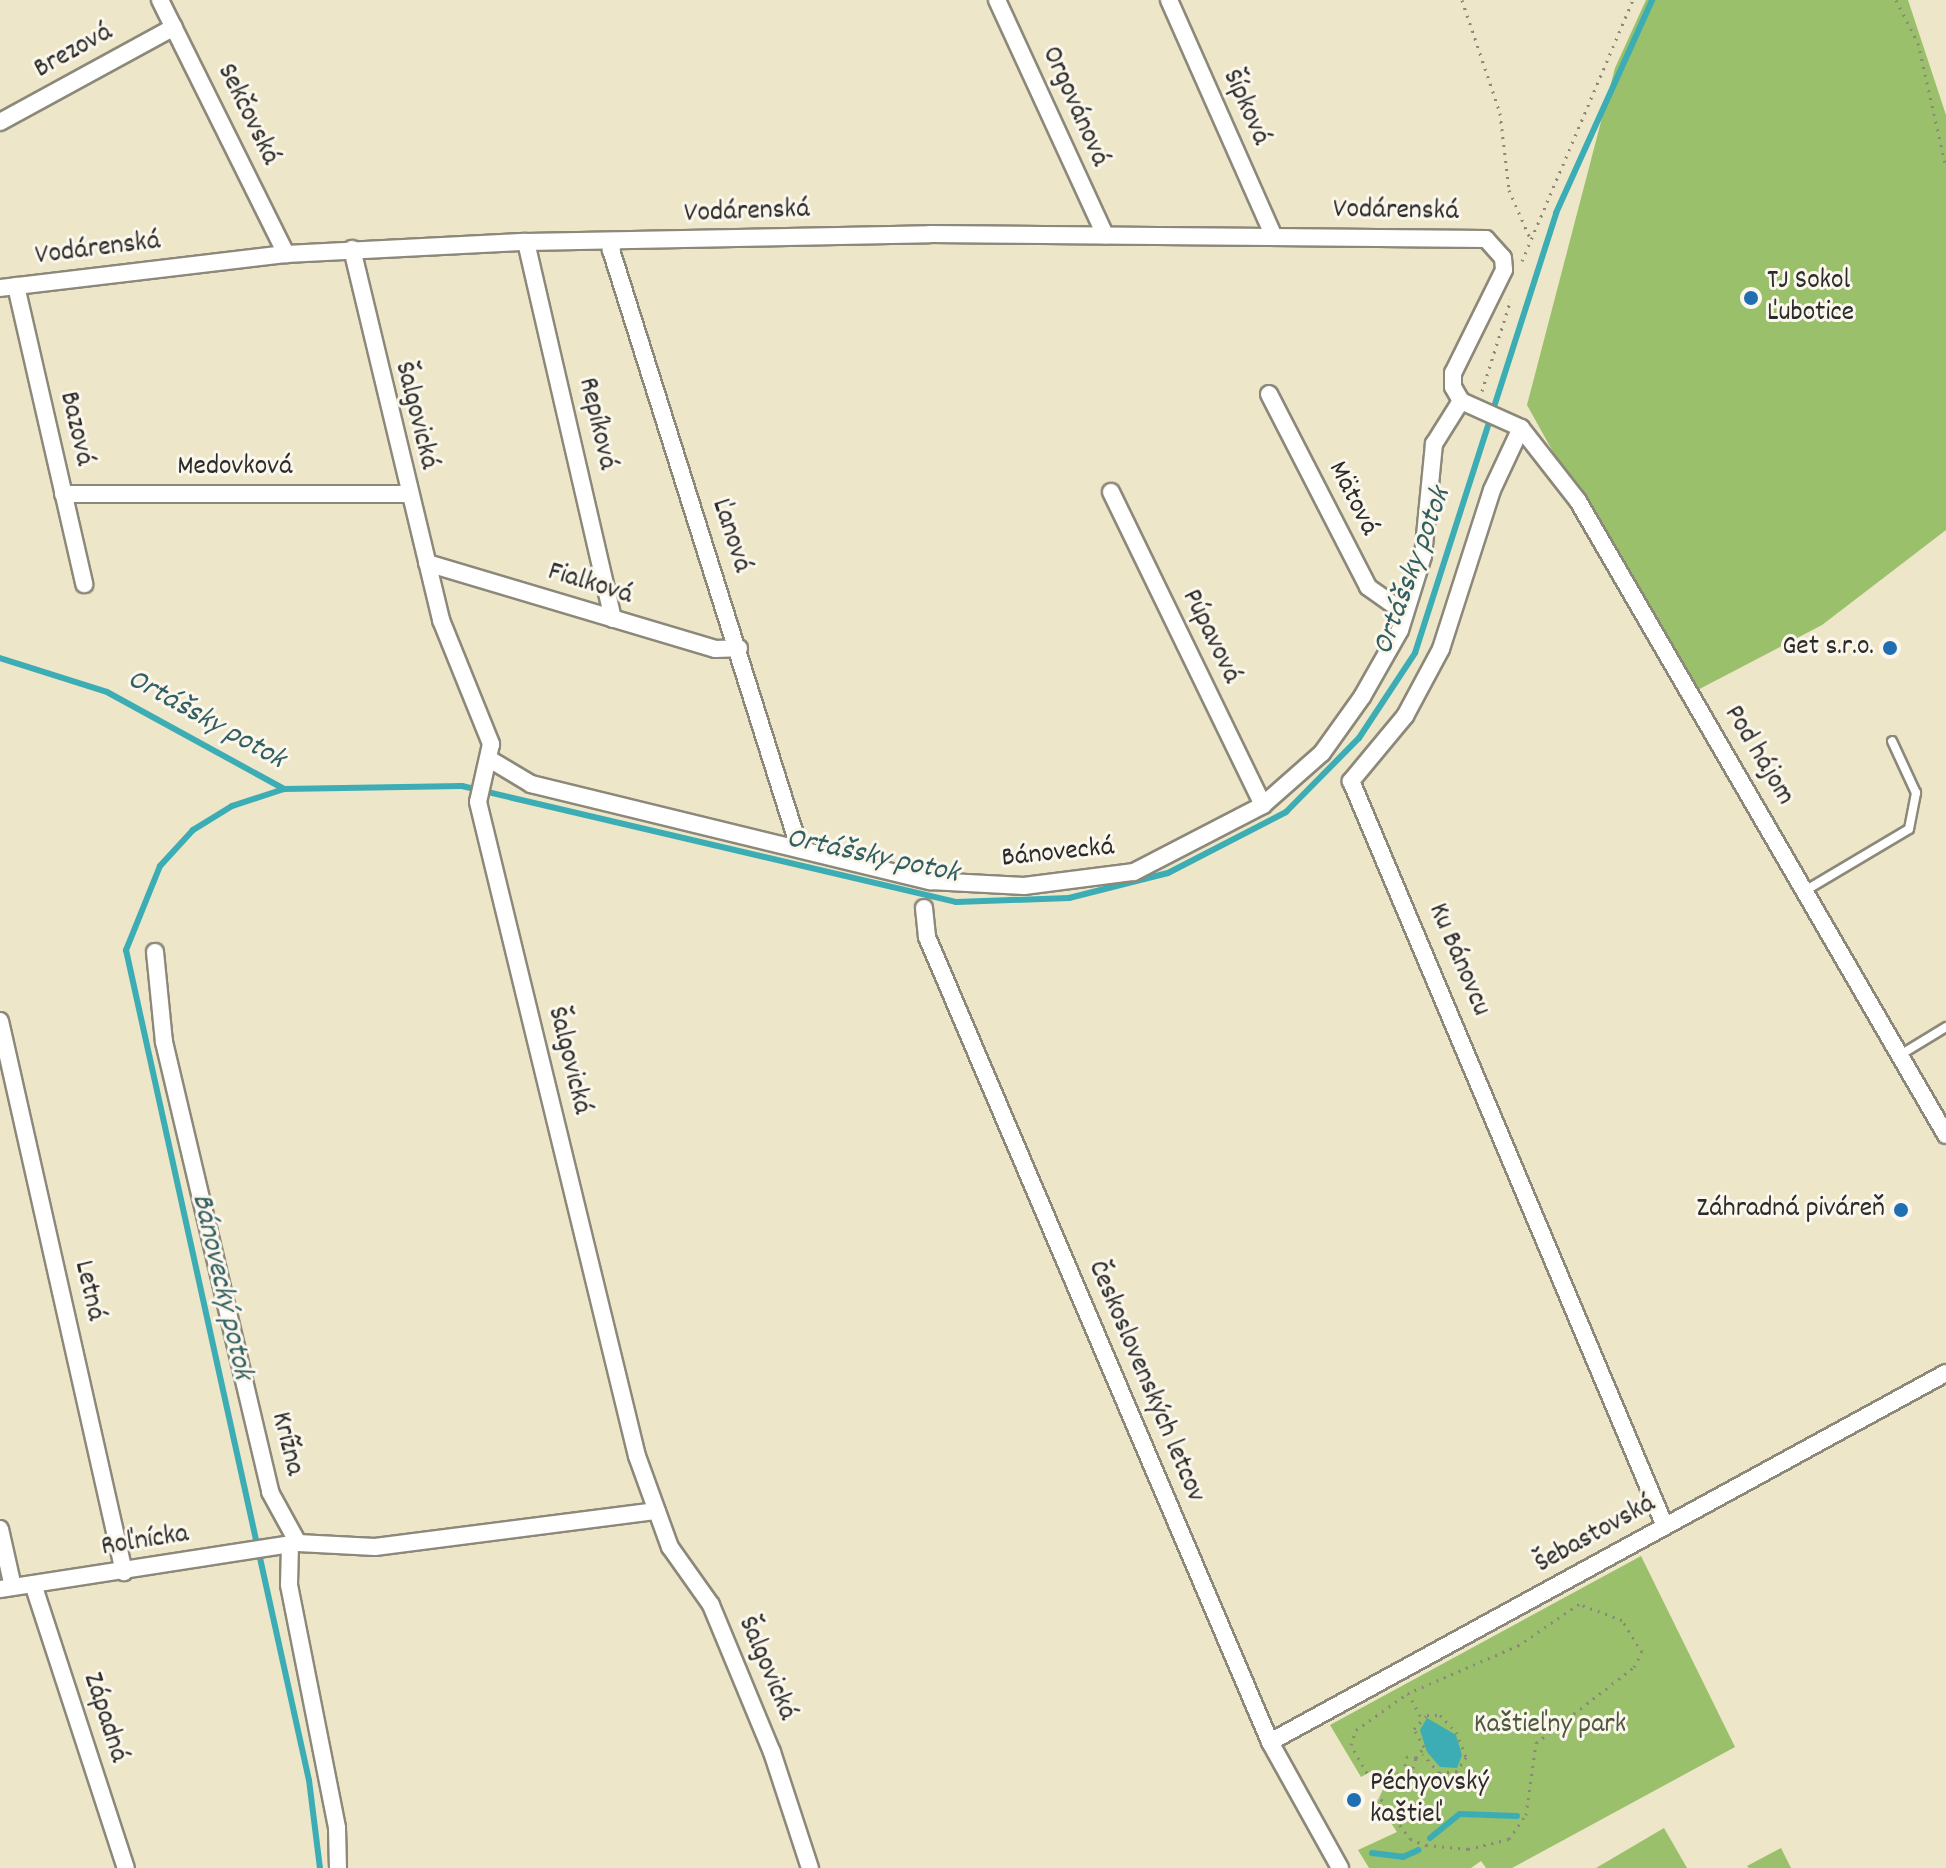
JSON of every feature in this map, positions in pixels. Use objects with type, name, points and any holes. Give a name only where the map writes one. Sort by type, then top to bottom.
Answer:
[{"type":"street","name":"Sekčovská","points":[[160,0],[286,254]]},
{"type":"street","name":"Orgovánová","points":[[997,0],[1105,235]]},
{"type":"street","name":"Šípková","points":[[1169,0],[1274,237]]},
{"type":"street","name":"Brezová","points":[[0,122],[174,27]]},
{"type":"street","name":"Vodárenská","points":[[8,287],[286,254],[526,242],[1105,235],[1486,239],[1496,246],[1504,270],[1453,373],[1469,404]]},
{"type":"street","name":"Repíková","points":[[526,242],[613,619]]},
{"type":"street","name":"Ľanová","points":[[614,242],[611,250],[739,648],[799,847]]},
{"type":"street","name":"Šalgovická","points":[[352,249],[407,494],[491,760],[479,777],[478,802],[637,1456],[670,1547],[711,1605],[772,1752],[810,1868]]},
{"type":"street","name":"Bazová","points":[[8,287],[84,584]]},
{"type":"street","name":"Mätová","points":[[1269,394],[1368,587],[1405,613]]},
{"type":"street","name":"Pod hájom","points":[[1469,404],[1507,418],[1521,428],[1578,501],[1808,889],[1899,1055],[1941,1116],[1946,1135]]},
{"type":"street","name":"Bánovecká","points":[[491,760],[531,784],[965,886],[1077,883],[1134,872],[1263,805],[1322,753],[1362,697],[1405,613],[1423,556],[1434,444],[1469,404]]},
{"type":"street","name":"Ku Bánovcu","points":[[1521,428],[1492,490],[1441,649],[1405,716],[1351,781],[1665,1526]]},
{"type":"street","name":"Púpavová","points":[[1111,492],[1263,805]]},
{"type":"street","name":"Medovková","points":[[63,494],[407,494]]},
{"type":"street","name":"Fialková","points":[[427,563],[715,649],[739,648]]},
{"type":"street","name":"Československých letcov","points":[[924,908],[927,937],[1270,1742],[1340,1868]]},
{"type":"street","name":"Krížna","points":[[155,952],[164,1042],[270,1492],[288,1544]]},
{"type":"street","name":"Letná","points":[[0,1021],[124,1572]]},
{"type":"street","name":"Šebastovská","points":[[1270,1742],[1946,1373]]},
{"type":"street","points":[[338,1868],[337,1828],[289,1585],[288,1544],[375,1547],[657,1511]]},
{"type":"street","points":[[0,1529],[6,1588]]},
{"type":"street","name":"Roľnícka","points":[[6,1588],[288,1544]]},
{"type":"street","name":"Západná","points":[[33,1584],[126,1868]]},
{"type":"lane","points":[[1808,889],[1909,829],[1916,793],[1892,741]]},
{"type":"lane","points":[[1899,1055],[1946,1027]]},
{"type":"path","points":[[1462,0],[1500,113],[1509,190],[1530,238]]},
{"type":"path","points":[[1521,266],[1530,238],[1633,0]]},
{"type":"path","points":[[1896,0],[1918,43],[1946,167]]},
{"type":"path","points":[[1469,404],[1512,294]]},
{"type":"path","points":[[1367,1773],[1351,1745],[1356,1730],[1408,1693],[1519,1645],[1579,1604],[1622,1620],[1642,1652],[1634,1667],[1536,1743],[1526,1815],[1509,1839],[1468,1849],[1426,1845],[1410,1839],[1381,1799]]},
{"type":"path","points":[[1408,1693],[1421,1717]]},
{"type":"path","points":[[1440,1715],[1466,1757],[1457,1771],[1439,1773],[1423,1754],[1414,1729],[1421,1717],[1440,1715]]},
{"type":"path","points":[[1405,1766],[1407,1756],[1416,1758],[1423,1754]]},
{"type":"path","points":[[1382,1780],[1405,1766],[1413,1768],[1416,1758]]},
{"type":"green space","name":"TJ Sokol Ľubotice","points":[[1646,0],[1908,0],[1946,115],[1946,530],[1822,625],[1688,695],[1527,405],[1615,68]]},
{"type":"green space","name":"Kaštieľny park","points":[[1641,1556],[1735,1747],[1512,1868],[1486,1868],[1481,1861],[1471,1868],[1369,1868],[1358,1850],[1397,1832],[1377,1802],[1385,1785],[1370,1772],[1361,1777],[1330,1725]]},
{"type":"green space","points":[[1664,1828],[1687,1868],[1596,1868]]},
{"type":"green space","points":[[1781,1848],[1791,1868],[1747,1866]]},
{"type":"water","points":[[1427,1718],[1456,1735],[1462,1755],[1457,1768],[1440,1767],[1427,1752],[1420,1730]]},
{"type":"waterway","name":"Ortášsky potok","points":[[0,658],[107,692],[284,789],[462,786],[956,902],[1069,898],[1168,873],[1286,812],[1359,738],[1415,653],[1556,213],[1652,0]]},
{"type":"waterway","name":"Bánovecký potok","points":[[284,789],[232,806],[193,830],[160,866],[126,950],[309,1780],[320,1868]]},
{"type":"waterway","points":[[1430,1838],[1460,1814],[1517,1816]]},
{"type":"waterway","points":[[1372,1853],[1403,1857],[1419,1850]]},
{"type":"place","name":"TJ Sokol Ľubotice","points":[[1751,298]]},
{"type":"place","name":"Get s.r.o.","points":[[1890,648]]},
{"type":"place","name":"Záhradná piváreň","points":[[1901,1210]]},
{"type":"place","name":"Péchyovský kaštieľ","points":[[1354,1800]]}]
